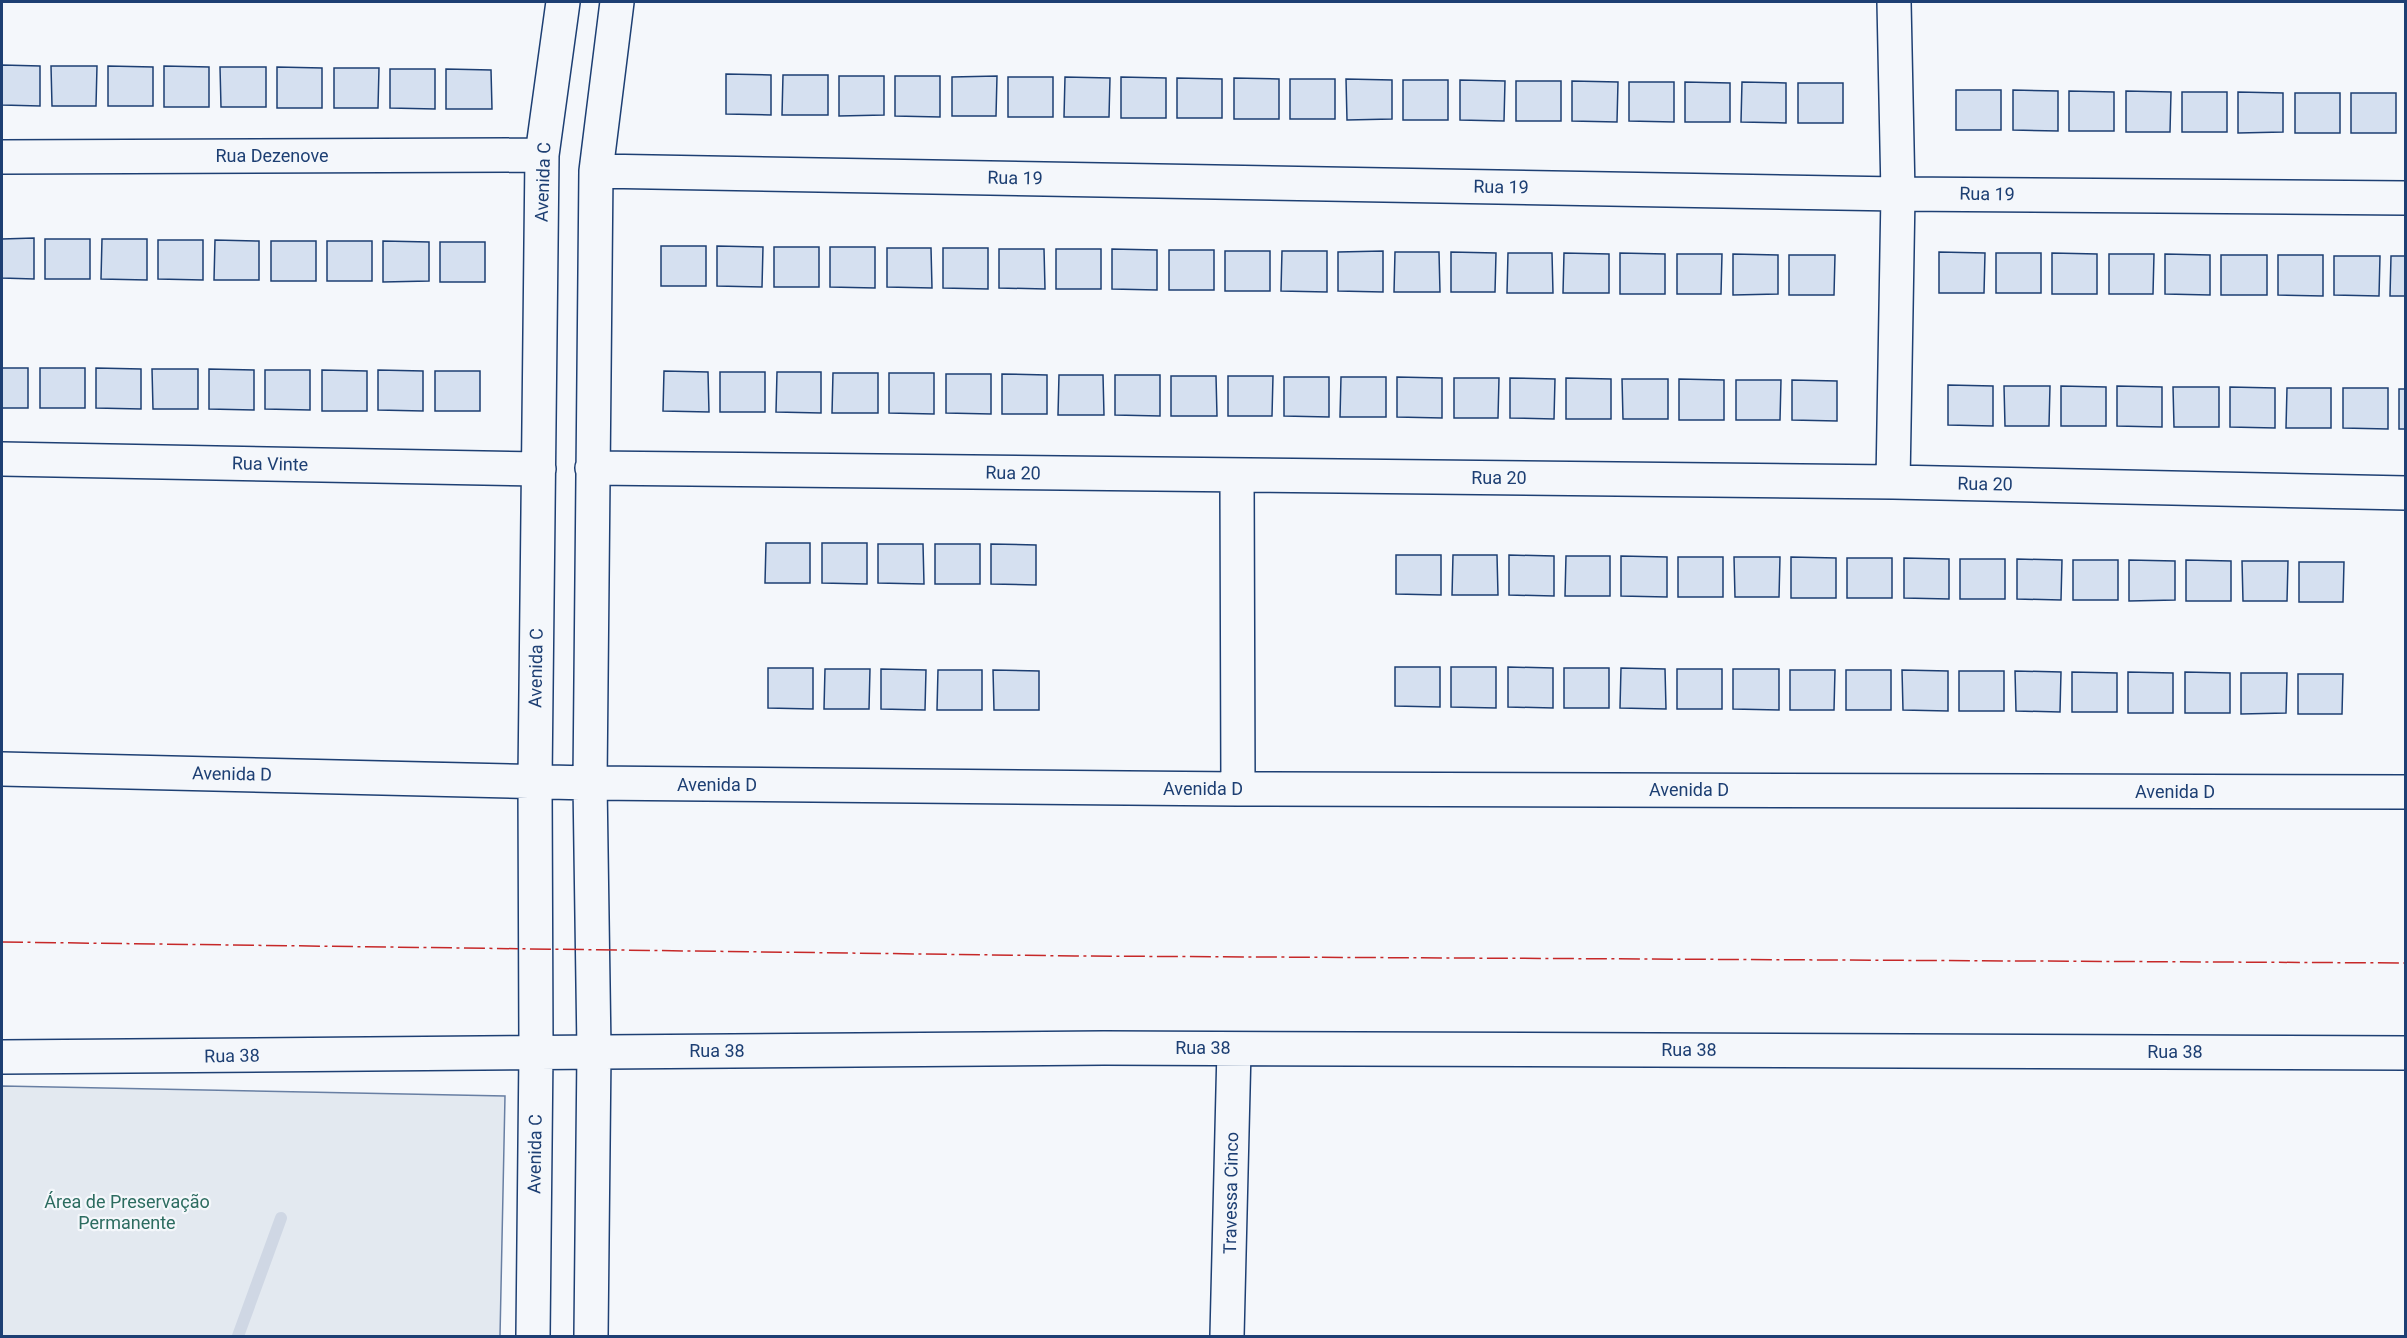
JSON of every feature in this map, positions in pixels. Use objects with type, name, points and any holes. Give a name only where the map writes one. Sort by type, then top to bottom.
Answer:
[{"type":"street","name":"Avenida C","points":[[533,1336],[536,1051],[535,781],[542,155],[563,2]]},
{"type":"street","points":[[591,1336],[594,1052],[590,783],[597,171],[617,2]]},
{"type":"street","points":[[1893,482],[1898,194],[1894,2]]},
{"type":"street","name":"Rua Dezenove","points":[[2,158],[542,155]]},
{"type":"street","name":"Rua 19","points":[[597,171],[1898,194],[2406,198]]},
{"type":"street","name":"Rua Vinte","points":[[2,459],[539,469]]},
{"type":"street","name":"Rua 20","points":[[592,468],[1893,482],[2406,493]]},
{"type":"street","points":[[1238,476],[1238,789]]},
{"type":"street","name":"Avenida D","points":[[2,769],[590,783],[1238,789],[2406,792]]},
{"type":"street","name":"Rua 38","points":[[2,1057],[206,1057],[536,1051],[1234,1049],[2406,1053]]},
{"type":"street","name":"Travessa Cinco","points":[[1227,1336],[1234,1049]]},
{"type":"green space","name":"Área de Preservação Permanente","points":[[2,1086],[505,1096],[500,1336],[2,1336]]},
{"type":"building","points":[[2,65],[40,66],[40,106],[2,105]]},
{"type":"building","points":[[51,66],[97,66],[96,106],[52,106]]},
{"type":"building","points":[[108,66],[153,67],[153,106],[108,106]]},
{"type":"building","points":[[164,66],[209,67],[209,107],[164,107]]},
{"type":"building","points":[[220,67],[266,67],[266,107],[221,107]]},
{"type":"building","points":[[277,67],[322,68],[322,108],[277,108]]},
{"type":"building","points":[[334,68],[379,68],[378,108],[334,108]]},
{"type":"building","points":[[390,69],[435,69],[435,109],[390,108]]},
{"type":"building","points":[[446,69],[491,70],[492,109],[446,109]]},
{"type":"building","points":[[726,74],[771,75],[771,115],[726,114]]},
{"type":"building","points":[[783,75],[828,75],[828,115],[782,115]]},
{"type":"building","points":[[839,76],[884,76],[884,115],[839,116]]},
{"type":"building","points":[[895,76],[940,76],[940,117],[895,116]]},
{"type":"building","points":[[997,76],[996,116],[952,116],[952,77]]},
{"type":"building","points":[[1008,77],[1053,77],[1053,117],[1008,117]]},
{"type":"building","points":[[1065,77],[1110,78],[1109,117],[1064,117]]},
{"type":"building","points":[[1121,77],[1166,78],[1166,118],[1121,118]]},
{"type":"building","points":[[1177,78],[1222,79],[1222,118],[1177,118]]},
{"type":"building","points":[[1234,78],[1279,79],[1279,119],[1234,119]]},
{"type":"building","points":[[1290,79],[1335,79],[1335,119],[1290,119]]},
{"type":"building","points":[[1346,79],[1392,80],[1392,119],[1347,120]]},
{"type":"building","points":[[1403,80],[1448,80],[1448,120],[1403,120]]},
{"type":"building","points":[[1460,80],[1505,81],[1504,121],[1460,120]]},
{"type":"building","points":[[1516,81],[1561,81],[1561,121],[1516,121]]},
{"type":"building","points":[[1572,81],[1618,82],[1617,122],[1572,121]]},
{"type":"building","points":[[1629,82],[1674,82],[1674,122],[1629,121]]},
{"type":"building","points":[[1685,82],[1730,83],[1730,122],[1685,122]]},
{"type":"building","points":[[1742,82],[1786,83],[1786,123],[1741,122]]},
{"type":"building","points":[[1798,83],[1843,83],[1843,123],[1798,123]]},
{"type":"building","points":[[1956,90],[2001,90],[2001,130],[1956,130]]},
{"type":"building","points":[[2013,90],[2058,91],[2058,131],[2013,130]]},
{"type":"building","points":[[2069,91],[2114,92],[2114,131],[2069,131]]},
{"type":"building","points":[[2126,91],[2171,92],[2170,132],[2126,132]]},
{"type":"building","points":[[2182,92],[2227,92],[2227,132],[2182,132]]},
{"type":"building","points":[[2238,92],[2283,93],[2283,132],[2238,133]]},
{"type":"building","points":[[2295,93],[2340,93],[2340,133],[2295,133]]},
{"type":"building","points":[[2351,93],[2396,93],[2396,133],[2351,133]]},
{"type":"building","points":[[34,238],[34,279],[2,278],[2,239]]},
{"type":"building","points":[[45,239],[90,239],[90,279],[45,279]]},
{"type":"building","points":[[102,239],[147,239],[147,280],[101,279]]},
{"type":"building","points":[[158,240],[203,240],[203,280],[158,279]]},
{"type":"building","points":[[215,240],[259,241],[259,280],[214,280]]},
{"type":"building","points":[[271,241],[316,241],[316,281],[271,281]]},
{"type":"building","points":[[327,241],[372,241],[372,281],[327,281]]},
{"type":"building","points":[[383,241],[429,242],[429,281],[383,282]]},
{"type":"building","points":[[440,242],[485,242],[485,282],[440,282]]},
{"type":"building","points":[[661,246],[706,246],[706,286],[661,286]]},
{"type":"building","points":[[717,246],[763,247],[762,287],[717,286]]},
{"type":"building","points":[[774,247],[819,247],[819,287],[774,287]]},
{"type":"building","points":[[830,247],[875,247],[875,288],[830,287]]},
{"type":"building","points":[[887,248],[931,248],[932,288],[887,287]]},
{"type":"building","points":[[943,248],[988,248],[988,289],[943,288]]},
{"type":"building","points":[[999,249],[1044,249],[1045,289],[999,288]]},
{"type":"building","points":[[1056,249],[1101,249],[1101,289],[1056,289]]},
{"type":"building","points":[[1112,249],[1157,250],[1157,290],[1112,289]]},
{"type":"building","points":[[1169,250],[1214,250],[1214,290],[1169,290]]},
{"type":"building","points":[[1225,251],[1270,251],[1270,291],[1225,291]]},
{"type":"building","points":[[1282,251],[1327,251],[1327,292],[1281,291]]},
{"type":"building","points":[[1383,251],[1383,292],[1338,291],[1338,252]]},
{"type":"building","points":[[1395,252],[1439,252],[1440,292],[1394,292]]},
{"type":"building","points":[[1451,252],[1496,253],[1495,292],[1451,292]]},
{"type":"building","points":[[1939,252],[1985,253],[1984,293],[1939,293]]},
{"type":"building","points":[[1508,253],[1552,253],[1553,293],[1507,293]]},
{"type":"building","points":[[1564,253],[1609,254],[1609,293],[1563,293]]},
{"type":"building","points":[[1620,253],[1665,254],[1665,294],[1620,294]]},
{"type":"building","points":[[1996,253],[2041,253],[2041,293],[1996,293]]},
{"type":"building","points":[[2052,253],[2097,254],[2097,294],[2052,294]]},
{"type":"building","points":[[1677,254],[1722,254],[1721,294],[1677,294]]},
{"type":"building","points":[[1733,254],[1778,255],[1778,294],[1733,295]]},
{"type":"building","points":[[2109,254],[2154,254],[2153,294],[2109,294]]},
{"type":"building","points":[[2165,254],[2210,255],[2210,295],[2165,294]]},
{"type":"building","points":[[1789,255],[1835,255],[1834,295],[1789,295]]},
{"type":"building","points":[[2221,255],[2267,255],[2267,295],[2221,295]]},
{"type":"building","points":[[2278,255],[2323,255],[2323,296],[2278,295]]},
{"type":"building","points":[[2334,256],[2380,256],[2379,296],[2334,295]]},
{"type":"building","points":[[2391,256],[2406,256],[2406,296],[2390,296]]},
{"type":"building","points":[[2,368],[28,368],[28,408],[2,408]]},
{"type":"building","points":[[40,368],[85,368],[85,408],[40,408]]},
{"type":"building","points":[[96,368],[141,369],[141,409],[96,408]]},
{"type":"building","points":[[152,369],[198,369],[198,409],[153,409]]},
{"type":"building","points":[[209,369],[254,370],[254,410],[209,409]]},
{"type":"building","points":[[265,370],[310,370],[310,410],[265,409]]},
{"type":"building","points":[[322,370],[367,371],[367,411],[322,411]]},
{"type":"building","points":[[378,370],[423,371],[423,411],[378,410]]},
{"type":"building","points":[[435,371],[480,371],[480,411],[435,411]]},
{"type":"building","points":[[664,371],[708,372],[709,412],[663,411]]},
{"type":"building","points":[[720,372],[765,372],[765,412],[720,412]]},
{"type":"building","points":[[777,372],[821,372],[821,413],[776,412]]},
{"type":"building","points":[[833,373],[878,373],[878,413],[832,413]]},
{"type":"building","points":[[889,373],[934,373],[934,414],[889,413]]},
{"type":"building","points":[[946,374],[991,374],[991,414],[946,413]]},
{"type":"building","points":[[1002,374],[1047,375],[1047,414],[1002,414]]},
{"type":"building","points":[[1059,375],[1103,375],[1104,415],[1058,415]]},
{"type":"building","points":[[1115,375],[1160,375],[1160,416],[1115,415]]},
{"type":"building","points":[[1171,376],[1216,376],[1217,416],[1171,416]]},
{"type":"building","points":[[1228,376],[1273,376],[1272,416],[1228,416]]},
{"type":"building","points":[[1284,377],[1329,377],[1329,417],[1284,416]]},
{"type":"building","points":[[1341,377],[1386,377],[1386,417],[1340,417]]},
{"type":"building","points":[[1397,377],[1442,378],[1442,418],[1397,417]]},
{"type":"building","points":[[1454,378],[1499,378],[1498,418],[1454,418]]},
{"type":"building","points":[[1510,378],[1555,379],[1554,419],[1510,418]]},
{"type":"building","points":[[1566,378],[1611,379],[1611,419],[1566,419]]},
{"type":"building","points":[[1622,379],[1668,379],[1668,419],[1623,419]]},
{"type":"building","points":[[1679,379],[1724,380],[1724,420],[1679,420]]},
{"type":"building","points":[[1736,380],[1781,380],[1780,420],[1736,420]]},
{"type":"building","points":[[1792,380],[1837,381],[1837,421],[1792,420]]},
{"type":"building","points":[[1948,385],[1993,386],[1993,426],[1948,425]]},
{"type":"building","points":[[2004,386],[2050,386],[2049,426],[2005,426]]},
{"type":"building","points":[[2061,386],[2106,387],[2106,426],[2061,426]]},
{"type":"building","points":[[2117,386],[2162,387],[2162,427],[2117,426]]},
{"type":"building","points":[[2173,387],[2219,387],[2219,427],[2174,427]]},
{"type":"building","points":[[2230,387],[2275,388],[2275,428],[2230,427]]},
{"type":"building","points":[[2287,388],[2331,388],[2331,428],[2286,428]]},
{"type":"building","points":[[2343,388],[2388,388],[2388,429],[2343,428]]},
{"type":"building","points":[[2399,389],[2406,389],[2406,429],[2399,429]]},
{"type":"building","points":[[766,543],[810,543],[810,583],[765,583]]},
{"type":"building","points":[[822,543],[867,543],[867,584],[822,583]]},
{"type":"building","points":[[878,544],[923,544],[924,584],[878,583]]},
{"type":"building","points":[[935,544],[980,544],[980,584],[935,584]]},
{"type":"building","points":[[991,544],[1036,545],[1036,585],[991,584]]},
{"type":"building","points":[[1396,555],[1441,555],[1441,595],[1396,594]]},
{"type":"building","points":[[1453,555],[1497,555],[1498,595],[1452,595]]},
{"type":"building","points":[[1509,555],[1554,556],[1554,596],[1509,595]]},
{"type":"building","points":[[1566,556],[1610,556],[1610,596],[1565,596]]},
{"type":"building","points":[[1621,556],[1667,557],[1667,597],[1621,596]]},
{"type":"building","points":[[1678,557],[1723,557],[1723,597],[1678,597]]},
{"type":"building","points":[[1734,557],[1780,557],[1779,597],[1735,597]]},
{"type":"building","points":[[1791,557],[1836,558],[1836,598],[1791,598]]},
{"type":"building","points":[[1847,558],[1892,558],[1892,598],[1847,598]]},
{"type":"building","points":[[1904,558],[1949,559],[1949,599],[1904,598]]},
{"type":"building","points":[[1960,559],[2005,559],[2005,599],[1960,599]]},
{"type":"building","points":[[2017,559],[2062,560],[2061,600],[2017,599]]},
{"type":"building","points":[[2073,560],[2118,560],[2118,600],[2073,600]]},
{"type":"building","points":[[2129,560],[2175,561],[2175,600],[2129,601]]},
{"type":"building","points":[[2186,560],[2231,561],[2231,601],[2186,601]]},
{"type":"building","points":[[2242,561],[2288,561],[2287,601],[2243,601]]},
{"type":"building","points":[[2299,562],[2344,562],[2343,602],[2299,602]]},
{"type":"building","points":[[1395,667],[1440,667],[1440,707],[1395,706]]},
{"type":"building","points":[[1451,667],[1496,667],[1496,708],[1451,707]]},
{"type":"building","points":[[1508,667],[1553,668],[1553,708],[1508,707]]},
{"type":"building","points":[[768,668],[813,668],[813,709],[768,708]]},
{"type":"building","points":[[1564,668],[1609,668],[1609,708],[1564,708]]},
{"type":"building","points":[[1621,668],[1665,669],[1666,709],[1620,708]]},
{"type":"building","points":[[825,669],[870,669],[869,709],[824,709]]},
{"type":"building","points":[[881,669],[926,670],[925,710],[881,709]]},
{"type":"building","points":[[1677,669],[1722,669],[1722,709],[1677,709]]},
{"type":"building","points":[[1733,669],[1779,669],[1779,710],[1733,709]]},
{"type":"building","points":[[938,670],[982,670],[982,710],[937,710]]},
{"type":"building","points":[[993,670],[1039,671],[1039,710],[994,710]]},
{"type":"building","points":[[1790,670],[1835,670],[1834,710],[1790,710]]},
{"type":"building","points":[[1846,670],[1891,670],[1891,710],[1846,710]]},
{"type":"building","points":[[1902,670],[1948,671],[1948,711],[1903,710]]},
{"type":"building","points":[[1959,671],[2004,671],[2004,711],[1959,711]]},
{"type":"building","points":[[2015,671],[2061,672],[2060,712],[2016,711]]},
{"type":"building","points":[[2072,672],[2117,673],[2117,712],[2072,712]]},
{"type":"building","points":[[2128,672],[2173,673],[2173,713],[2128,713]]},
{"type":"building","points":[[2185,672],[2230,673],[2230,713],[2185,713]]},
{"type":"building","points":[[2241,673],[2287,673],[2286,713],[2241,714]]},
{"type":"building","points":[[2298,674],[2343,674],[2342,714],[2298,714]]},
{"type":"waterway","points":[[238,1336],[281,1218]]},
{"type":"power","points":[[2,942],[1075,956],[2406,963]]}]
